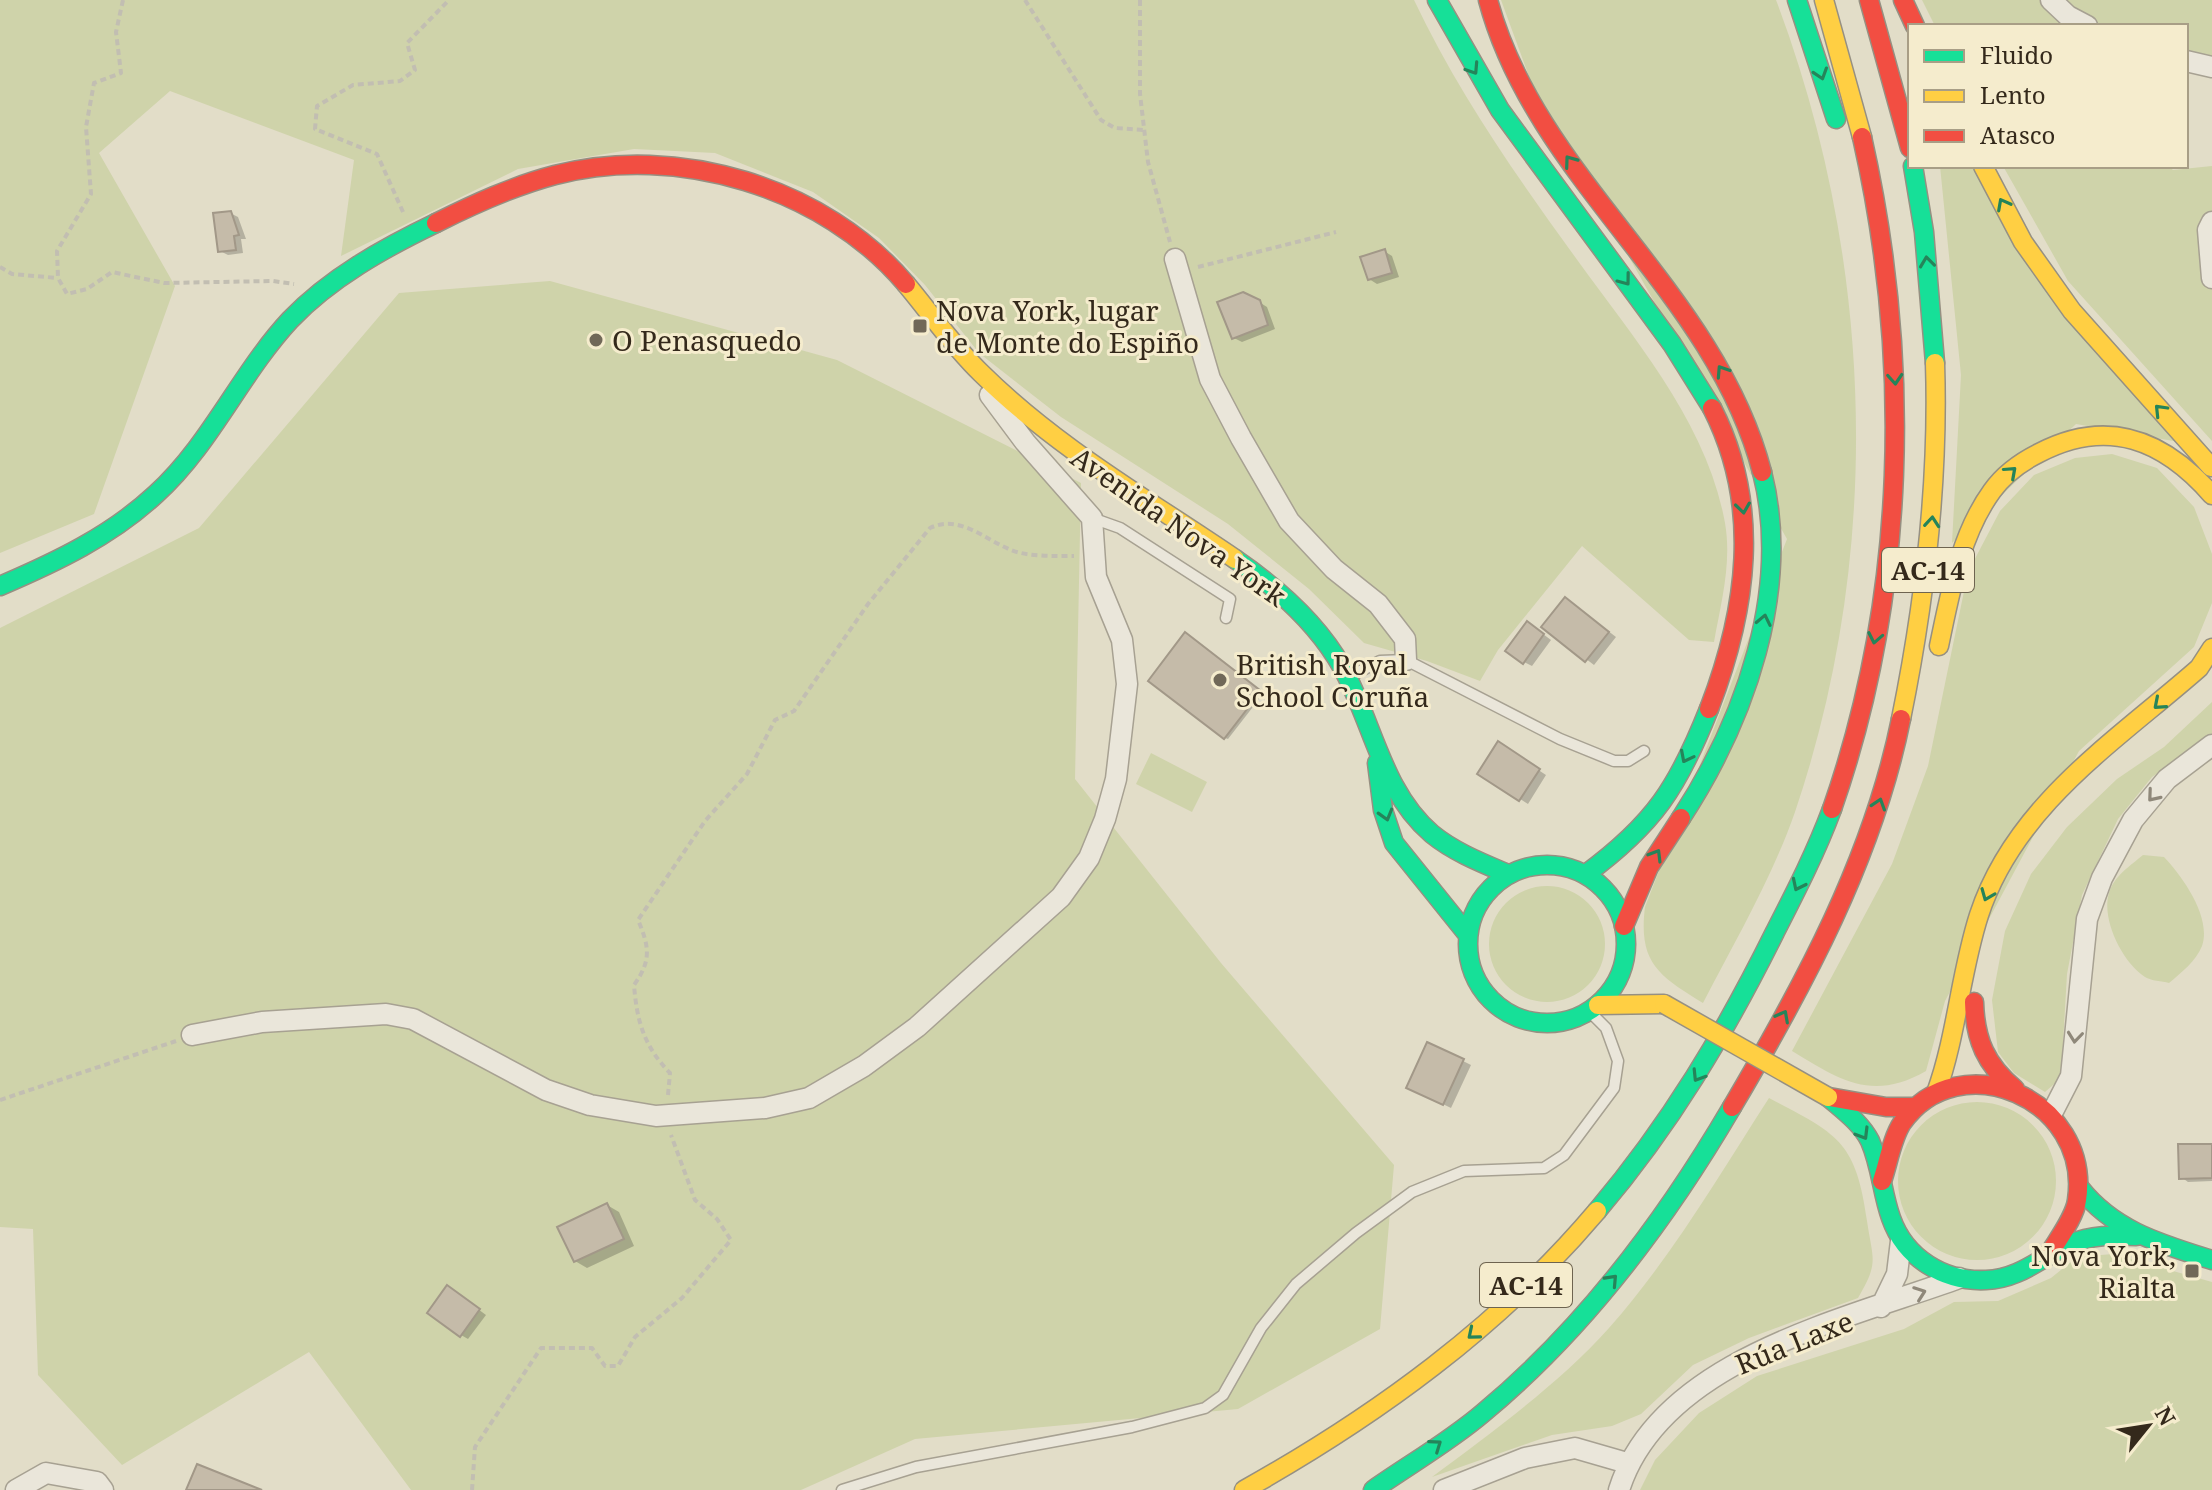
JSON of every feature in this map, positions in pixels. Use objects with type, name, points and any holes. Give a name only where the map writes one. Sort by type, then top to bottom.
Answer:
[{"type":"main road","points":[[1437,0],[1462,52],[1507,122],[1699,383],[1734,461],[1744,506],[1746,573],[1739,614],[1729,654],[1700,731],[1670,788],[1638,833],[1586,874]]},
{"type":"main road","points":[[1488,0],[1497,40],[1533,111],[1695,331],[1732,388],[1750,426],[1772,506],[1771,589],[1746,685],[1685,813],[1643,877],[1624,926]]},
{"type":"main road","points":[[1797,0],[1839,128],[1870,184]]},
{"type":"main road","name":"AC-14","points":[[1809,0],[1821,34],[1842,53]]},
{"type":"main road","name":"AC-14","points":[[1244,1490],[1311,1455],[1398,1396],[1491,1319],[1634,1168],[1704,1066],[1823,836],[1866,684],[1886,586],[1894,483],[1895,376],[1888,302],[1870,184],[1842,53],[1824,0]]},
{"type":"main road","points":[[1869,0],[1908,139]]},
{"type":"main road","points":[[1903,0],[1914,24]]},
{"type":"main road","name":"Avenida Nova York","points":[[0,586],[52,565],[108,535],[157,496],[195,452],[292,318],[367,262],[513,189],[569,173],[619,166],[675,165],[728,175],[780,192],[838,224],[880,256],[918,296],[950,340],[997,389],[1073,452],[1247,568],[1326,642],[1349,677],[1396,786],[1427,830],[1454,850],[1508,874]]},
{"type":"main road","name":"AC-14","points":[[1373,1490],[1494,1404],[1618,1274],[1653,1230],[1743,1093],[1830,929],[1880,803],[1916,651],[1928,571],[1938,465],[1937,348],[1913,168]]},
{"type":"main road","points":[[1984,168],[2023,242],[2072,311],[2212,468]]},
{"type":"main road","points":[[1935,661],[1973,525],[1990,492],[2006,476],[2048,446],[2077,436],[2110,435],[2142,442],[2171,454],[2196,474],[2212,495]]},
{"type":"main road","points":[[1936,1093],[1955,1042],[1964,968],[1976,925],[2004,857],[2055,794],[2199,668],[2212,648]]},
{"type":"main road","points":[[2212,677],[2159,727],[2083,788],[2044,829],[2012,874],[1981,960],[1974,1024],[1980,1049],[1992,1071],[2052,1113],[2073,1148],[2080,1188],[2091,1205],[2108,1220],[2136,1236],[2212,1260]]},
{"type":"main road","name":"Avenida Nova York","points":[[1375,738],[1384,813],[1398,850],[1459,918],[1468,935]]},
{"type":"main road","points":[[1830,929],[1857,892],[1879,846],[1900,798],[1915,744]]},
{"type":"main road","points":[[1636,973],[1594,1008],[1569,1020],[1547,1024],[1525,1020],[1504,1011],[1487,997],[1475,978],[1468,957],[1468,935],[1474,911],[1488,890],[1508,874],[1547,864],[1586,874],[1610,897],[1624,926],[1636,973],[1664,1004],[1828,1097],[1856,1121],[1869,1141],[1882,1181],[1887,1213],[1901,1241],[1917,1258],[1959,1278],[1982,1281],[2005,1278],[2075,1242],[2104,1235],[2136,1236]]},
{"type":"main road","points":[[1594,1008],[1664,1004]]},
{"type":"main road","points":[[1882,1181],[1886,1154],[1897,1128],[1915,1107],[1936,1093],[1962,1084],[1989,1083],[2015,1089]]},
{"type":"main road","points":[[1828,1097],[1886,1107],[1915,1107]]},
{"type":"main road","points":[[2047,1256],[2069,1225],[2080,1188]]},
{"type":"street","points":[[2051,0],[2068,16],[2083,24]]},
{"type":"street","points":[[2188,61],[2212,67]]},
{"type":"street","points":[[2212,222],[2208,230],[2212,278]]},
{"type":"street","points":[[1177,265],[1210,379],[1289,521],[1334,569],[1378,604],[1405,639],[1406,660]]},
{"type":"street","name":"Avenida Nova York","points":[[950,340],[1025,442],[1092,518]]},
{"type":"street","points":[[192,1035],[262,1022],[386,1014],[413,1019],[546,1090],[590,1105],[656,1116],[765,1108],[809,1098],[864,1066],[917,1027],[1061,897],[1089,858],[1105,819],[1116,779],[1127,684],[1122,640],[1096,577],[1092,518]]},
{"type":"street","points":[[2052,1113],[2071,1076],[2087,919],[2102,878],[2133,820],[2167,779],[2212,745]]},
{"type":"street","name":"Rúa Laxe","points":[[1881,1307],[1897,1274],[1901,1241]]},
{"type":"street","name":"Rúa Laxe","points":[[1619,1490],[1627,1463],[1674,1405],[1721,1373],[1767,1346],[1959,1278]]},
{"type":"street","points":[[1444,1490],[1525,1458],[1575,1448],[1627,1463]]},
{"type":"street","points":[[16,1490],[46,1473],[97,1482],[103,1490]]},
{"type":"lane","points":[[1092,518],[1120,528],[1230,599],[1226,618]]},
{"type":"lane","points":[[1349,677],[1380,661],[1406,660],[1560,739],[1614,761],[1628,761],[1644,751]]},
{"type":"lane","points":[[842,1490],[916,1467],[1132,1427],[1205,1408],[1223,1395],[1261,1328],[1296,1284],[1356,1233],[1412,1192],[1464,1171],[1544,1168],[1564,1155],[1614,1088],[1618,1061],[1606,1028],[1594,1008]]},
{"type":"path","points":[[123,0],[116,32],[121,73],[94,83],[86,127],[91,194],[57,251],[58,278],[67,294],[87,289],[112,272],[164,283],[273,281],[327,290]]},
{"type":"path","points":[[414,237],[377,154],[315,129],[317,106],[353,85],[400,81],[415,70],[407,43],[449,0]]},
{"type":"path","points":[[1025,0],[1101,120],[1115,128],[1144,130]]},
{"type":"path","points":[[1140,0],[1140,94],[1148,162],[1177,265],[1336,232]]},
{"type":"path","points":[[0,267],[12,274],[58,278]]},
{"type":"path","points":[[472,1490],[475,1447],[541,1348],[592,1348],[605,1366],[618,1366],[635,1337],[682,1298],[731,1240],[717,1219],[695,1200],[670,1135],[656,1116],[671,1091],[670,1073],[650,1052],[640,1032],[634,985],[646,968],[647,942],[638,920],[705,821],[747,774],[775,720],[794,711],[868,604],[930,528],[943,522],[959,524],[1012,550],[1093,556]]},
{"type":"path","points":[[0,1100],[192,1035]]},
{"type":"green space","points":[[0,0],[1414,0],[1490,134],[1645,352],[1686,417],[1702,451],[1716,486],[1727,538],[1725,583],[1714,642],[1689,640],[1582,546],[1498,650],[1480,681],[1427,661],[1364,643],[1309,589],[1228,524],[1061,417],[979,353],[925,285],[879,238],[813,192],[715,153],[634,149],[518,169],[341,256],[354,160],[170,91],[99,153],[175,286],[94,514],[0,553]]},
{"type":"green space","points":[[1501,0],[1776,0],[1809,98],[1833,199],[1849,301],[1856,404],[1854,508],[1843,611],[1824,712],[1795,812],[1764,885],[1703,1003],[1663,976],[1655,966],[1645,942],[1645,907],[1787,539],[1531,82]]},
{"type":"green space","points":[[1922,0],[2212,0],[2212,77],[2188,70],[2188,24],[1934,24]]},
{"type":"green space","points":[[2212,166],[2212,441],[2068,281],[2004,168],[2173,170]]},
{"type":"green space","points":[[1940,168],[1973,168],[2179,442],[2076,424],[1952,543],[1961,375]]},
{"type":"green space","points":[[550,281],[837,360],[1081,483],[1075,779],[1221,963],[1394,1165],[1380,1329],[1238,1409],[915,1439],[801,1490],[411,1490],[309,1352],[122,1465],[38,1375],[33,1229],[0,1227],[0,628],[199,528],[399,293]]},
{"type":"green space","points":[[2112,454],[2157,468],[2194,507],[2212,554],[2212,603],[2194,647],[2079,751],[1945,1001],[1926,1071],[1889,1085],[1857,1084],[1841,1078],[1792,1051],[1892,864],[1928,766],[1968,572],[2000,511],[2034,475],[2075,458]]},
{"type":"green space","points":[[2212,702],[2212,736],[2152,777],[2118,819],[2082,895],[2067,974],[2061,1078],[2045,1092],[2014,1073],[1998,1052],[1992,1000],[2005,931],[2031,874],[2067,827],[2117,779],[2164,747]]},
{"type":"green space","points":[[1151,753],[1207,782],[1192,812],[1136,784]]},
{"type":"green space","points":[[2143,855],[2164,857],[2187,886],[2203,923],[2202,946],[2188,966],[2169,983],[2147,978],[2137,970],[2121,951],[2108,915],[2111,887]]},
{"type":"green space","points":[[1547,886],[1569,890],[1588,903],[1601,922],[1605,944],[1601,966],[1588,985],[1569,998],[1547,1002],[1525,998],[1506,985],[1493,966],[1489,944],[1493,922],[1506,903],[1525,890]]},
{"type":"green space","points":[[1769,1098],[1812,1121],[1840,1143],[1857,1173],[1873,1261],[1858,1298],[1749,1338],[1693,1365],[1641,1414],[1612,1426],[1552,1435],[1432,1477],[1547,1388],[1609,1328],[1653,1274]]},
{"type":"green space","points":[[1977,1102],[2007,1108],[2033,1125],[2050,1151],[2056,1181],[2050,1211],[2033,1237],[2007,1254],[1977,1260],[1947,1254],[1921,1237],[1904,1211],[1898,1181],[1904,1151],[1921,1125],[1947,1108]]},
{"type":"green space","points":[[2113,1254],[2212,1282],[2212,1490],[1640,1490],[1655,1460],[1699,1413],[1757,1376],[1904,1329],[1954,1302],[1998,1301],[2051,1278],[2077,1257]]},
{"type":"building","points":[[231,211],[239,235],[234,236],[236,250],[218,252],[213,213]]},
{"type":"building","points":[[1385,249],[1392,273],[1368,280],[1360,257]]},
{"type":"building","points":[[1243,292],[1260,300],[1268,325],[1232,339],[1217,302]]},
{"type":"building","points":[[1565,597],[1609,632],[1585,662],[1541,627]]},
{"type":"building","points":[[1527,621],[1544,634],[1523,664],[1505,651]]},
{"type":"building","points":[[1185,632],[1261,691],[1224,739],[1148,681]]},
{"type":"building","points":[[1498,741],[1540,769],[1519,801],[1477,774]]},
{"type":"building","points":[[1427,1042],[1464,1059],[1443,1105],[1406,1088]]},
{"type":"building","points":[[2178,1144],[2212,1144],[2212,1178],[2179,1179]]},
{"type":"building","points":[[607,1203],[624,1239],[574,1262],[557,1227]]},
{"type":"building","points":[[447,1285],[480,1309],[460,1337],[427,1313]]},
{"type":"building","points":[[197,1464],[262,1490],[186,1490]]},
{"type":"traffic: fast","points":[[1437,0],[1500,110],[1672,344],[1712,408]]},
{"type":"traffic: fast","points":[[1797,0],[1836,119]]},
{"type":"traffic: fast","points":[[1913,168],[1924,232],[1935,363]]},
{"type":"traffic: fast","points":[[0,586],[82,547],[139,509],[193,453],[290,320],[322,291],[358,265],[436,223]]},
{"type":"traffic: fast","points":[[1681,818],[1725,739],[1757,652],[1771,562],[1770,516],[1762,472]]},
{"type":"traffic: fast","points":[[1235,559],[1294,607],[1332,651],[1353,688],[1390,777],[1415,817],[1450,846],[1508,874]]},
{"type":"traffic: fast","points":[[1586,874],[1630,838],[1661,802],[1686,761],[1709,709]]},
{"type":"traffic: fast","points":[[1377,763],[1383,810],[1394,843],[1468,935]]},
{"type":"traffic: fast","points":[[1597,1211],[1649,1145],[1716,1042],[1791,902],[1832,809]]},
{"type":"traffic: fast","points":[[1547,865],[1577,871],[1603,888],[1620,914],[1626,944],[1620,974],[1603,1000],[1577,1017],[1547,1023],[1517,1017],[1491,1000],[1474,974],[1468,944],[1474,914],[1491,888],[1517,871],[1547,865]]},
{"type":"traffic: fast","points":[[1828,1097],[1857,1123],[1870,1141],[1897,1232],[1916,1256],[1941,1272],[1970,1280],[1998,1279],[2020,1272],[2078,1241],[2102,1236],[2136,1236]]},
{"type":"traffic: fast","points":[[1373,1490],[1470,1424],[1555,1346],[1651,1231],[1732,1107]]},
{"type":"traffic: fast","points":[[2080,1188],[2093,1203],[2123,1225],[2157,1242],[2212,1260]]},
{"type":"traffic: slow","points":[[1824,0],[1862,137]]},
{"type":"traffic: slow","points":[[1984,168],[2023,242],[2072,311],[2211,467]]},
{"type":"traffic: slow","points":[[906,284],[961,352],[1010,400],[1104,472],[1235,559]]},
{"type":"traffic: slow","points":[[1901,719],[1928,542],[1935,453],[1935,363]]},
{"type":"traffic: slow","points":[[1939,646],[1947,606],[1972,526],[1997,485],[2013,469],[2032,457],[2064,442],[2088,437],[2111,436],[2133,440],[2174,460],[2212,495]]},
{"type":"traffic: slow","points":[[1936,1093],[1979,915],[1995,876],[2017,840],[2071,778],[2199,668],[2212,648]]},
{"type":"traffic: slow","points":[[1598,1005],[1664,1004]]},
{"type":"traffic: slow","points":[[1664,1004],[1828,1097]]},
{"type":"traffic: slow","points":[[1244,1490],[1341,1432],[1433,1366],[1519,1293],[1597,1211]]},
{"type":"traffic: jam","points":[[1488,0],[1512,64],[1544,124],[1706,347],[1739,407],[1762,472]]},
{"type":"traffic: jam","points":[[1869,0],[1908,141]]},
{"type":"traffic: jam","points":[[1903,0],[1914,24]]},
{"type":"traffic: jam","points":[[1832,809],[1857,728],[1875,645],[1888,560],[1894,476],[1894,390],[1889,305],[1878,221],[1862,137]]},
{"type":"traffic: jam","points":[[436,223],[494,196],[555,175],[602,167],[650,165],[698,170],[746,181],[791,198],[834,222],[872,250],[906,284]]},
{"type":"traffic: jam","points":[[1709,709],[1733,634],[1744,558],[1738,482],[1728,445],[1712,408]]},
{"type":"traffic: jam","points":[[1732,1107],[1810,967],[1854,871],[1889,771],[1901,719]]},
{"type":"traffic: jam","points":[[1624,926],[1649,867],[1681,818]]},
{"type":"traffic: jam","points":[[1974,1002],[1984,1051],[1996,1071],[2015,1089]]},
{"type":"traffic: jam","points":[[1882,1181],[1902,1123],[1926,1099],[1956,1087],[1986,1085],[2016,1093],[2043,1110],[2064,1134],[2076,1164],[2076,1207],[2049,1254]]},
{"type":"traffic: jam","points":[[1829,1097],[1886,1107],[1915,1107]]},
{"type":"place","name":"Nova York, lugar de Monte do Espiño","points":[[920,326]]},
{"type":"place","name":"O Penasquedo","points":[[596,340]]},
{"type":"place","name":"British Royal School Coruña","points":[[1220,680]]},
{"type":"place","name":"Nova York, Rialta","points":[[2192,1271]]}]
